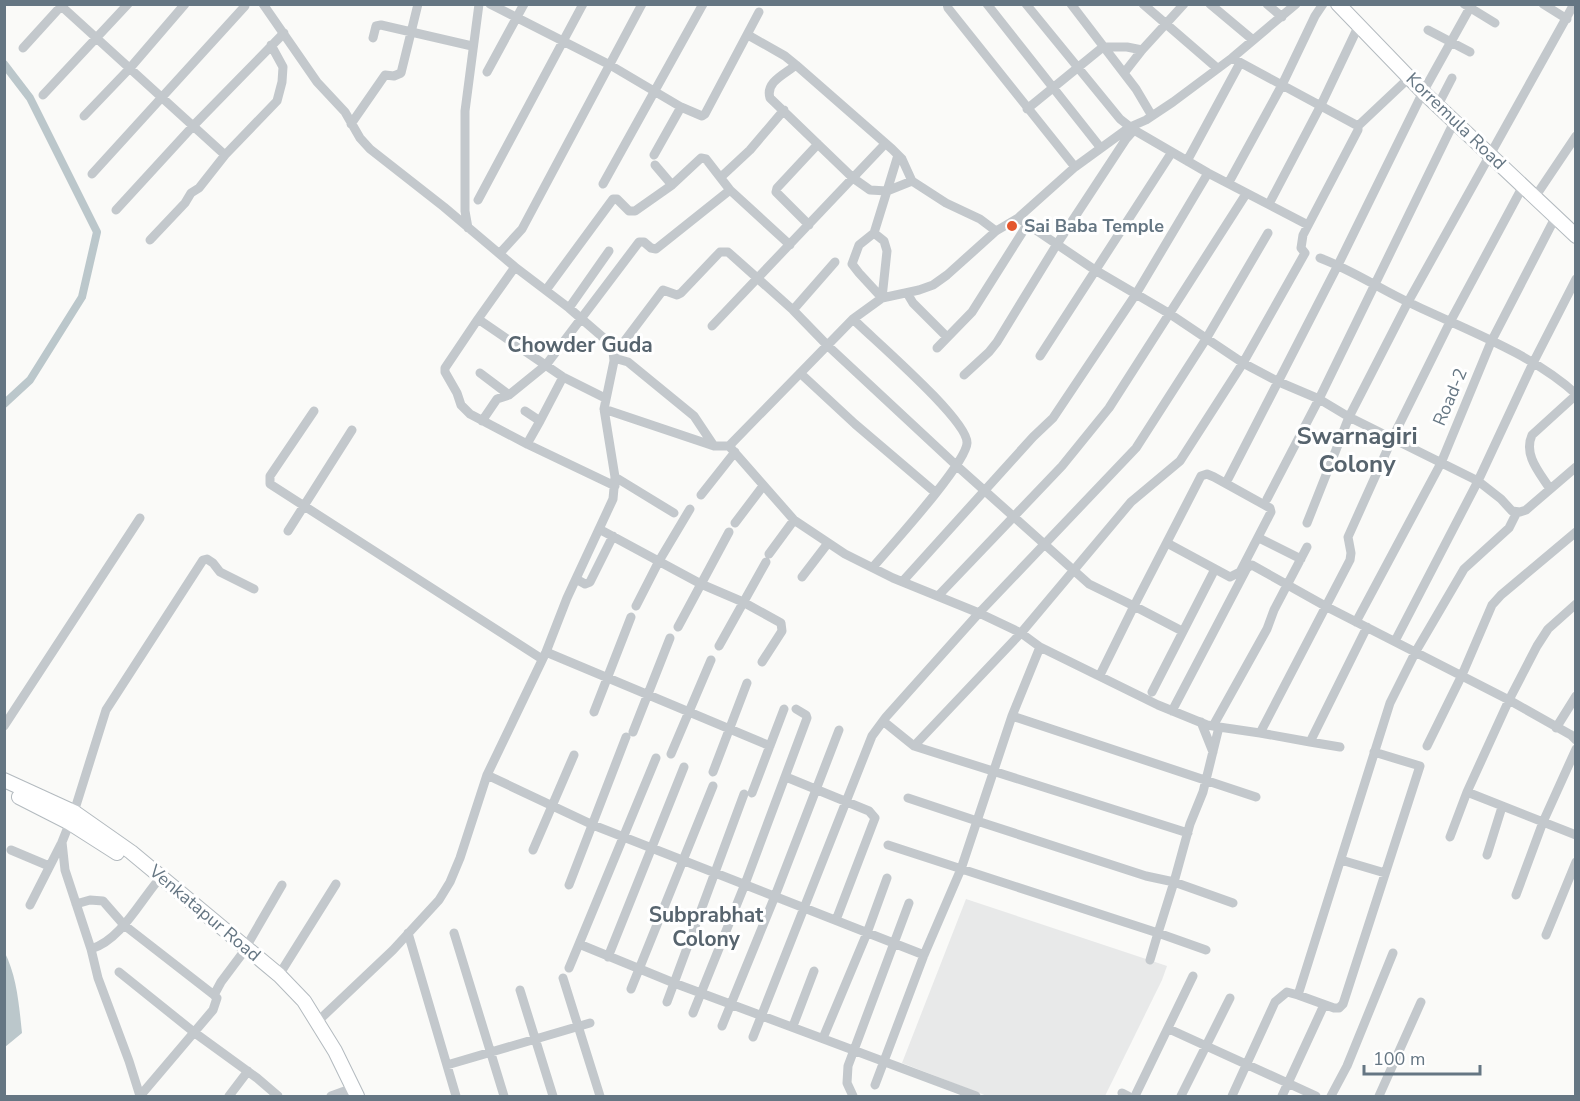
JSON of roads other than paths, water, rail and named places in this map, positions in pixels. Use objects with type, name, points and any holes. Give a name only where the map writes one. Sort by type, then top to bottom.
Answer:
[{"type":"street","points":[[43,95],[128,4]]},
{"type":"street","points":[[84,116],[130,68],[185,4]]},
{"type":"street","points":[[262,4],[317,82],[345,112],[370,149],[582,319],[606,340],[614,356],[628,362],[694,416],[714,446]]},
{"type":"street","points":[[351,124],[385,75],[394,76],[401,73],[418,4]]},
{"type":"street","points":[[468,228],[465,211],[465,111],[479,4]]},
{"type":"street","points":[[490,4],[610,65],[698,115],[705,114],[759,12]]},
{"type":"street","points":[[487,72],[524,4]]},
{"type":"street","points":[[478,200],[583,4]]},
{"type":"street","points":[[500,253],[522,229],[642,4]]},
{"type":"street","points":[[603,184],[703,4]]},
{"type":"street","points":[[947,4],[1074,167]]},
{"type":"street","points":[[987,4],[1100,147]]},
{"type":"street","points":[[1026,4],[1120,119],[1132,129],[1208,173],[1229,182],[1246,194],[1308,225]]},
{"type":"street","points":[[1071,4],[1124,73],[1152,116]]},
{"type":"street","points":[[1143,4],[1217,68]]},
{"type":"street","points":[[1124,73],[1184,4]]},
{"type":"street","points":[[1210,4],[1253,40]]},
{"type":"street","points":[[1267,4],[1282,17]]},
{"type":"street","points":[[1187,161],[1236,61],[1253,40],[1296,4]]},
{"type":"street","points":[[1229,182],[1282,85],[1315,15],[1323,4]]},
{"type":"street","name":"Korremula Road","points":[[1338,4],[1423,92],[1575,236]]},
{"type":"street","points":[[1543,4],[1567,19]]},
{"type":"street","points":[[1307,523],[1350,417],[1408,302],[1574,4]]},
{"type":"street","points":[[23,48],[61,5],[225,155]]},
{"type":"street","points":[[92,174],[245,6]]},
{"type":"street","points":[[1228,479],[1338,265],[1423,92],[1469,6],[1495,23]]},
{"type":"street","points":[[373,38],[379,25],[472,46]]},
{"type":"street","points":[[1269,204],[1321,105],[1358,27]]},
{"type":"street","points":[[1428,30],[1470,52]]},
{"type":"street","points":[[116,210],[284,33]]},
{"type":"street","points":[[748,35],[785,56],[898,155],[912,181],[980,219],[996,231]]},
{"type":"street","points":[[150,240],[185,203],[190,193],[199,188],[225,155],[277,101],[283,67],[271,45]]},
{"type":"street","points":[[1027,109],[1103,47],[1127,47],[1142,50]]},
{"type":"street","points":[[701,495],[732,449],[800,373],[853,319],[882,298],[933,285],[996,231],[1018,218],[1074,167],[1100,147],[1152,116],[1217,68],[1236,61],[1358,126]]},
{"type":"street","points":[[796,65],[772,83],[769,88],[770,98],[853,178],[870,190],[877,192],[912,181]]},
{"type":"street","points":[[914,746],[1021,633],[1131,502],[1180,462],[1243,363],[1305,253],[1301,244],[1308,225],[1358,130],[1358,126],[1410,77]]},
{"type":"street","points":[[1438,105],[1452,78]]},
{"type":"street","points":[[672,184],[655,160],[681,107]]},
{"type":"street","points":[[721,177],[750,150],[784,110]]},
{"type":"street","points":[[1267,499],[1319,399],[1455,120]]},
{"type":"street","points":[[964,375],[997,342],[1132,129]]},
{"type":"street","points":[[1535,197],[1575,136]]},
{"type":"street","points":[[809,225],[776,192],[777,188],[818,144]]},
{"type":"street","points":[[712,326],[757,276],[790,245],[885,144]]},
{"type":"street","points":[[1040,356],[1172,152]]},
{"type":"street","points":[[882,298],[852,264],[859,245],[874,233],[898,155]]},
{"type":"street","points":[[546,290],[614,199],[617,199],[629,211],[635,211],[672,184],[701,158],[706,159],[730,190],[790,245]]},
{"type":"street","points":[[902,582],[1033,437],[1053,418],[1136,294],[1208,173]]},
{"type":"street","points":[[1260,733],[1350,560],[1349,532],[1393,437],[1450,322],[1522,186]]},
{"type":"street","points":[[482,421],[497,399],[509,395],[546,365],[639,242],[644,242],[656,249],[730,190]]},
{"type":"street","points":[[938,596],[1062,466],[1109,408],[1246,194]]},
{"type":"street","name":"Road-2","points":[[1356,622],[1441,463],[1491,342],[1556,216]]},
{"type":"street","points":[[1018,218],[1095,270],[1170,314],[1243,363],[1319,399],[1478,481],[1512,511],[1526,510],[1575,467]]},
{"type":"street","points":[[937,348],[972,312],[1027,225]]},
{"type":"street","points":[[874,233],[884,242],[887,251],[882,298]]},
{"type":"street","points":[[753,1037],[871,738],[883,721],[979,613],[1136,448],[1206,339],[1268,234]]},
{"type":"street","points":[[569,308],[609,251]]},
{"type":"street","points":[[4,789],[72,817],[244,950],[299,1007],[314,1019],[393,950],[439,900],[450,882],[487,776],[613,499],[615,482],[603,409],[614,356],[663,290],[677,295],[681,293],[722,251],[728,252],[757,276],[827,345],[985,492],[1089,584],[1182,631]]},
{"type":"street","points":[[1320,258],[1533,363],[1558,378],[1575,394],[1532,435],[1528,447],[1532,462],[1550,489]]},
{"type":"street","points":[[793,310],[835,262]]},
{"type":"street","points":[[515,267],[450,359],[445,372],[458,393],[461,405],[470,414],[527,444],[615,482],[674,513]]},
{"type":"street","points":[[1395,641],[1478,481],[1575,279]]},
{"type":"street","points":[[907,293],[913,303],[947,337]]},
{"type":"street","points":[[478,319],[563,377],[605,398]]},
{"type":"street","points":[[853,319],[940,401],[968,440],[966,450],[957,466],[873,567]]},
{"type":"street","points":[[480,373],[509,395]]},
{"type":"street","points":[[800,373],[855,424],[936,493]]},
{"type":"street","points":[[527,444],[563,377]]},
{"type":"street","points":[[603,409],[714,446],[732,449],[794,520],[828,543],[902,582],[979,613],[1021,633],[1040,647],[1172,711],[1216,727],[1340,747]]},
{"type":"street","points":[[314,411],[270,476],[269,482],[273,486],[544,655],[608,677],[770,746]]},
{"type":"street","points":[[525,411],[540,421]]},
{"type":"street","points":[[288,531],[352,430]]},
{"type":"street","points":[[1100,675],[1134,606],[1201,477],[1207,474],[1270,508],[1256,542],[1240,572],[1235,576],[1230,577],[1167,543]]},
{"type":"street","points":[[735,523],[763,486]]},
{"type":"street","points":[[636,606],[690,509]]},
{"type":"street","points":[[1298,995],[1390,703],[1416,651],[1464,569],[1509,528],[1517,512]]},
{"type":"street","points":[[4,726],[140,518]]},
{"type":"street","points":[[719,646],[767,558],[794,520]]},
{"type":"street","points":[[600,529],[701,584],[743,602],[781,623],[783,627],[762,662]]},
{"type":"street","points":[[678,627],[729,532]]},
{"type":"street","points":[[1427,746],[1462,675],[1492,605],[1575,532]]},
{"type":"street","points":[[576,579],[585,584],[590,582],[614,536]]},
{"type":"street","points":[[1261,539],[1301,559]]},
{"type":"street","points":[[802,577],[828,543]]},
{"type":"street","points":[[1150,960],[1206,780],[1213,753],[1216,727],[1268,629],[1274,610],[1307,547]]},
{"type":"street","points":[[30,905],[72,817],[106,710],[203,560],[207,559],[220,572],[254,589]]},
{"type":"street","points":[[1172,711],[1247,568],[1254,566],[1327,607],[1509,700],[1571,735],[1575,741]]},
{"type":"street","points":[[1152,692],[1214,572]]},
{"type":"street","points":[[1450,837],[1467,792],[1509,700],[1548,629],[1575,604]]},
{"type":"street","points":[[594,712],[631,617]]},
{"type":"street","points":[[1310,742],[1367,627]]},
{"type":"street","points":[[569,885],[670,638]]},
{"type":"street","points":[[875,1085],[924,955],[962,869],[1012,716],[1040,647]]},
{"type":"street","points":[[671,754],[711,660]]},
{"type":"street","points":[[713,772],[747,683]]},
{"type":"street","points":[[1556,728],[1575,696]]},
{"type":"street","points":[[667,1002],[715,874],[784,709]]},
{"type":"street","points":[[693,1013],[745,884],[807,718],[796,709]]},
{"type":"street","points":[[1012,716],[1256,797]]},
{"type":"street","points":[[883,721],[914,746],[1188,833]]},
{"type":"street","points":[[1201,722],[1213,753]]},
{"type":"street","points":[[722,1026],[776,896],[839,730]]},
{"type":"street","points":[[1516,895],[1543,822],[1575,750]]},
{"type":"street","points":[[1232,1096],[1275,1002],[1287,992],[1324,1005],[1339,1008],[1343,1004],[1420,766],[1374,753]]},
{"type":"street","points":[[533,850],[574,755]]},
{"type":"street","points":[[569,968],[656,758]]},
{"type":"street","points":[[608,957],[684,767]]},
{"type":"street","points":[[487,776],[593,825],[924,955]]},
{"type":"street","points":[[786,777],[869,811],[875,818],[836,920]]},
{"type":"street","name":"Venkatapur Road","points":[[4,780],[131,852],[244,950],[279,975],[304,1001],[335,1051],[355,1092]]},
{"type":"street","points":[[631,989],[713,786]]},
{"type":"street","points":[[1467,792],[1575,834]]},
{"type":"street","points":[[908,798],[1146,876],[1174,882],[1233,903]]},
{"type":"street","points":[[1487,855],[1502,807]]},
{"type":"street","points":[[62,842],[65,870],[98,978],[140,1096]]},
{"type":"street","points":[[888,845],[1206,950]]},
{"type":"street","points":[[11,850],[49,866]]},
{"type":"street","points":[[1341,860],[1385,873]]},
{"type":"street","points":[[1546,935],[1575,862]]},
{"type":"street","points":[[823,1038],[867,933],[886,878]]},
{"type":"street","points":[[91,949],[101,946],[124,925],[156,883]]},
{"type":"street","points":[[279,975],[336,884]]},
{"type":"street","points":[[214,995],[220,982],[244,950],[282,885]]},
{"type":"street","points":[[76,904],[90,900],[103,901],[124,925],[218,998],[215,1006],[195,1033],[140,1096]]},
{"type":"street","points":[[853,1096],[846,1076],[892,943],[909,903]]},
{"type":"street","points":[[408,933],[456,1096]]},
{"type":"street","points":[[454,933],[504,1096]]},
{"type":"street","points":[[579,944],[674,983],[976,1096]]},
{"type":"street","points":[[1331,1096],[1347,1066],[1394,953]]},
{"type":"street","points":[[793,1026],[814,971]]},
{"type":"street","points":[[119,972],[278,1096]]},
{"type":"street","points":[[1135,1096],[1193,976]]},
{"type":"street","points":[[563,978],[600,1096]]},
{"type":"street","points":[[520,990],[553,1096]]},
{"type":"street","points":[[1181,1096],[1230,998]]},
{"type":"street","points":[[1379,1096],[1421,1002]]},
{"type":"street","points":[[1282,1096],[1324,1005]]},
{"type":"street","points":[[447,1065],[590,1023]]},
{"type":"street","points":[[1169,1029],[1316,1096]]},
{"type":"street","points":[[229,1096],[248,1071]]},
{"type":"street","points":[[331,1096],[355,1092]]},
{"type":"waterway","points":[[4,64],[30,98],[97,232],[82,297],[30,380],[4,404]]},
{"type":"place","name":"Sai Baba Temple","points":[[1012,226]]},
{"type":"district","name":"Chowder Guda","points":[[580,345]]},
{"type":"district","name":"Swarnagiri Colony","points":[[1357,450]]},
{"type":"district","name":"Subprabhat Colony","points":[[706,927]]}]
